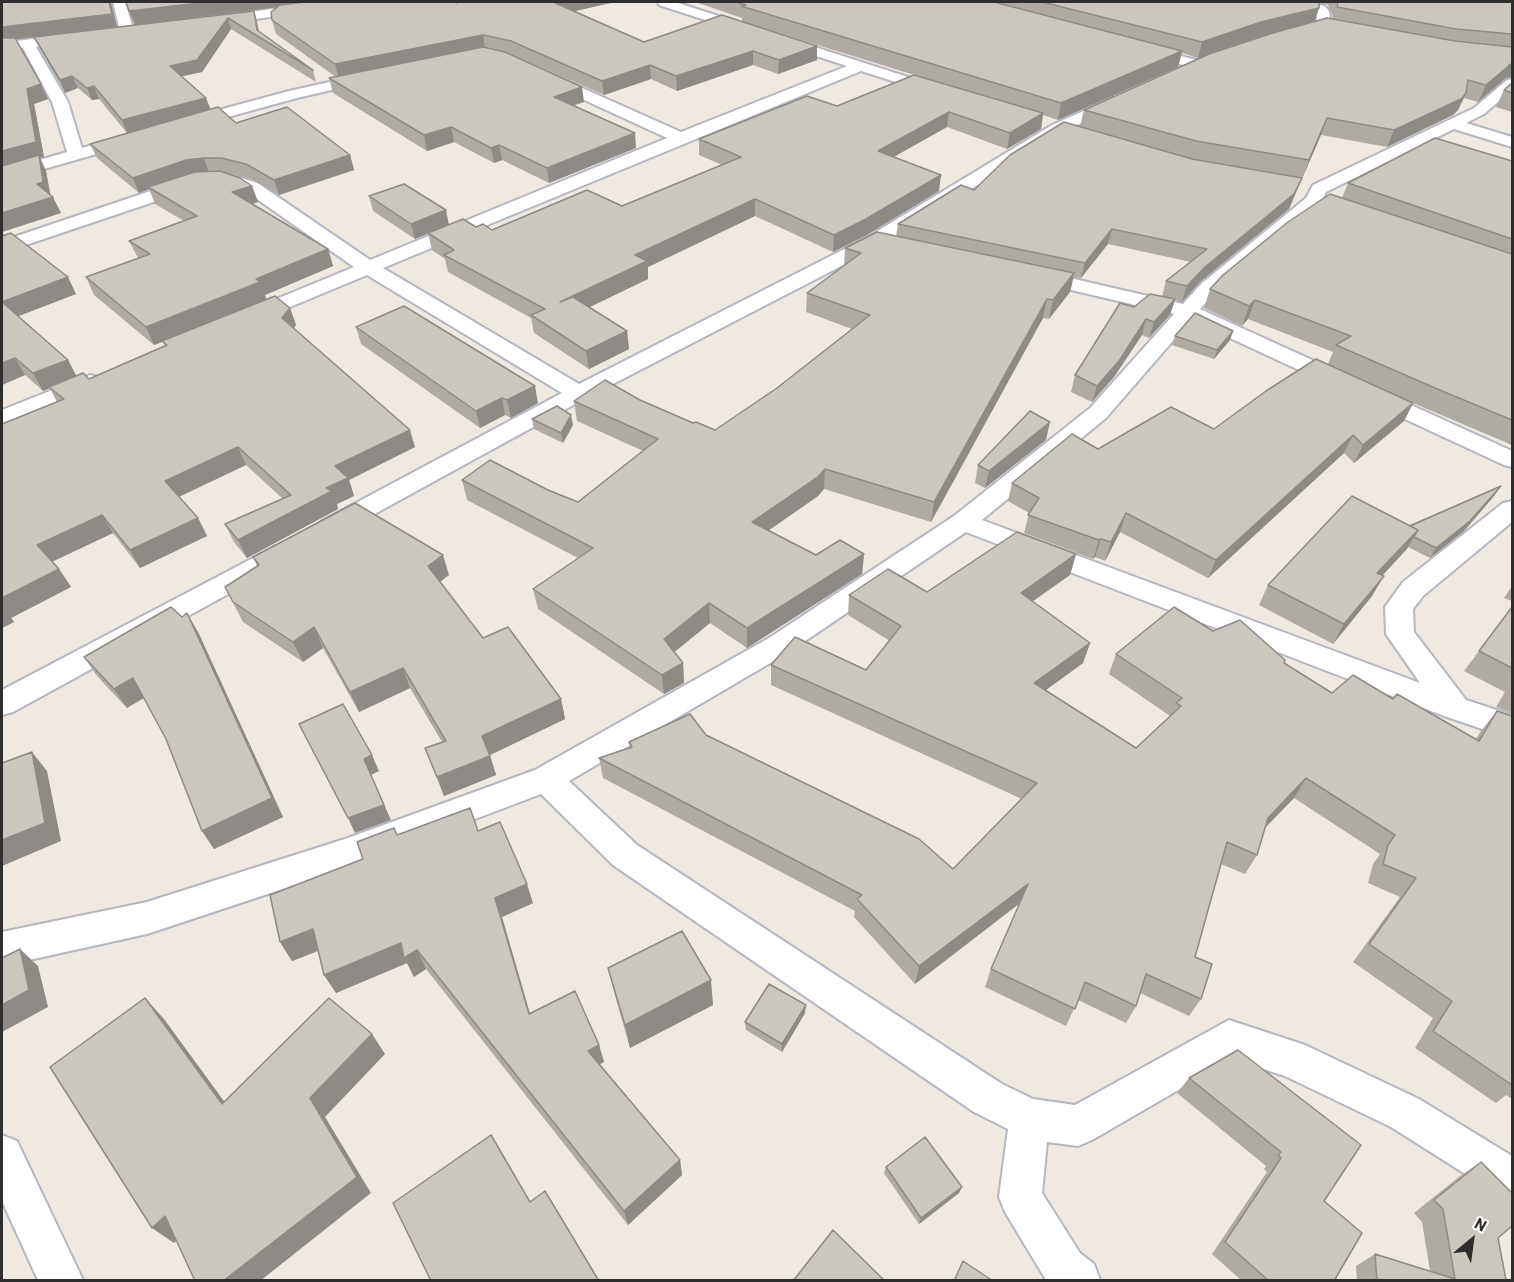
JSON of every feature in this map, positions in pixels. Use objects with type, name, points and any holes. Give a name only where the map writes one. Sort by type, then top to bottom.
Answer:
[{"type":"street","points":[[119,2],[127,31]]},
{"type":"street","points":[[209,21],[279,14],[354,2]]},
{"type":"street","points":[[664,2],[858,67],[947,94]]},
{"type":"street","points":[[1319,6],[1324,17],[1317,28],[1363,34]]},
{"type":"street","points":[[265,29],[266,23],[279,14]]},
{"type":"street","points":[[2,47],[94,35]]},
{"type":"street","points":[[27,43],[60,102],[76,155]]},
{"type":"street","points":[[1131,46],[1204,63],[1177,75]]},
{"type":"street","points":[[228,325],[858,67]]},
{"type":"street","points":[[314,71],[333,84]]},
{"type":"street","points":[[533,71],[681,138]]},
{"type":"street","points":[[2,949],[147,918],[346,853],[546,779],[779,645],[963,522],[1098,413],[1208,288],[1319,196],[1479,111],[1509,74]]},
{"type":"street","points":[[168,129],[333,84],[380,75]]},
{"type":"street","points":[[2,704],[578,393],[873,242],[1134,94]]},
{"type":"street","points":[[1036,121],[1069,131]]},
{"type":"street","points":[[1452,124],[1512,142]]},
{"type":"street","points":[[2,176],[145,136]]},
{"type":"street","points":[[2,246],[198,181],[221,177],[237,180],[253,188],[369,268],[578,393]]},
{"type":"street","points":[[873,242],[905,248]]},
{"type":"street","points":[[1013,271],[1188,312],[1512,460]]},
{"type":"street","points":[[2,418],[110,374]]},
{"type":"street","points":[[1455,708],[1400,634],[1399,607],[1413,589],[1512,509]]},
{"type":"street","points":[[963,522],[1455,708],[1512,727]]},
{"type":"street","points":[[546,779],[625,855],[988,1098],[1029,1119],[1078,1126],[1229,1039],[1291,1059],[1405,1113],[1512,1179]]},
{"type":"street","points":[[1029,1119],[1020,1197],[1064,1269],[1078,1281]]},
{"type":"street","points":[[2,1156],[61,1281]]},
{"type":"building","points":[[2,2],[109,2],[112,14],[2,27]]},
{"type":"building","points":[[126,2],[209,2],[129,11]]},
{"type":"building","points":[[305,2],[553,2],[644,42],[722,15],[817,46],[779,60],[753,51],[676,76],[650,65],[602,81],[511,41],[483,35],[335,64],[272,20],[271,12],[280,5]]},
{"type":"building","points":[[736,2],[994,2],[1182,51],[1061,103],[741,6],[746,5]]},
{"type":"building","points":[[1042,2],[1319,2],[1319,8],[1261,22],[1202,42]]},
{"type":"building","points":[[1338,2],[1512,2],[1512,34],[1456,29],[1337,7]]},
{"type":"building","points":[[254,11],[257,30],[313,70],[228,18],[197,60],[170,66],[206,98],[122,120],[94,86],[87,88],[72,76],[60,80],[34,37]]},
{"type":"building","points":[[1327,18],[1455,41],[1512,47],[1512,63],[1486,85],[1468,80],[1466,93],[1461,99],[1394,130],[1327,118],[1309,160],[1196,141],[1084,110],[1209,54]]},
{"type":"building","points":[[2,38],[15,38],[41,84],[27,89],[36,142],[2,151]]},
{"type":"building","points":[[483,47],[505,52],[582,87],[554,97],[635,133],[547,168],[499,145],[491,148],[451,127],[424,135],[329,78]]},
{"type":"building","points":[[914,75],[1043,113],[1010,133],[949,112],[878,151],[941,175],[834,235],[755,199],[635,255],[647,261],[560,302],[573,297],[627,331],[586,351],[531,315],[545,309],[444,255],[454,250],[428,233],[463,219],[476,227],[483,224],[492,230],[587,190],[622,206],[741,157],[699,139],[807,96],[837,106]]},
{"type":"building","points":[[1512,83],[1512,93],[1504,90]]},
{"type":"building","points":[[218,107],[236,123],[287,107],[350,155],[274,180],[246,164],[221,158],[186,160],[133,178],[90,144]]},
{"type":"building","points":[[1064,122],[1192,159],[1302,178],[1294,194],[1205,267],[1187,286],[1166,281],[1207,249],[1112,229],[1085,263],[898,224],[961,185],[974,190],[1010,155]]},
{"type":"building","points":[[1435,138],[1512,161],[1512,239],[1348,183]]},
{"type":"building","points":[[39,155],[43,182],[37,184],[53,197],[2,213],[2,166]]},
{"type":"building","points":[[220,171],[240,178],[252,186],[232,192],[328,249],[256,279],[260,282],[146,327],[86,277],[150,254],[129,241],[197,216],[148,187],[195,172]]},
{"type":"building","points":[[404,184],[446,210],[411,224],[369,196]]},
{"type":"building","points":[[1330,194],[1512,254],[1512,420],[1336,345],[1351,336],[1255,300],[1249,306],[1210,289],[1223,275],[1288,222]]},
{"type":"building","points":[[877,232],[1074,273],[1053,300],[1047,299],[934,502],[825,469],[819,476],[752,522],[816,555],[840,540],[864,554],[747,628],[709,603],[664,639],[683,663],[662,675],[533,589],[593,548],[462,480],[490,460],[548,490],[578,502],[658,439],[574,401],[605,380],[640,400],[715,430],[777,388],[870,315],[807,293],[861,253],[845,248]]},
{"type":"building","points":[[11,233],[68,277],[2,302],[2,236]]},
{"type":"building","points":[[1150,294],[1175,299],[1154,322],[1146,319],[1119,361],[1097,386],[1075,375],[1120,303],[1134,307]]},
{"type":"building","points":[[275,296],[290,308],[282,318],[410,430],[335,466],[348,478],[326,488],[332,491],[238,540],[225,524],[291,495],[238,447],[165,481],[198,518],[130,550],[102,515],[37,545],[59,569],[2,598],[2,424],[64,399],[49,387],[83,373],[89,379],[167,345],[162,341]]},
{"type":"building","points":[[2,302],[68,360],[33,373],[15,358],[2,363]]},
{"type":"building","points":[[404,306],[535,386],[507,400],[502,398],[476,411],[356,327]]},
{"type":"building","points":[[1195,313],[1233,331],[1217,350],[1175,336]]},
{"type":"building","points":[[1316,359],[1413,403],[1363,445],[1353,435],[1216,560],[1126,513],[1111,542],[1099,540],[1028,515],[1039,498],[1012,483],[1072,434],[1098,449],[1171,407],[1214,429],[1266,391]]},
{"type":"building","points":[[557,406],[571,415],[561,433],[532,419]]},
{"type":"building","points":[[1030,411],[1050,422],[989,471],[978,465]]},
{"type":"building","points":[[1501,486],[1470,521],[1436,548],[1414,537],[1418,530],[1410,526]]},
{"type":"building","points":[[1352,496],[1418,530],[1377,573],[1384,576],[1344,624],[1268,585]]},
{"type":"building","points":[[355,503],[443,555],[428,566],[483,638],[508,627],[561,699],[482,736],[490,756],[437,777],[425,748],[446,741],[403,668],[350,692],[314,627],[293,642],[233,602],[225,587],[259,565],[253,557]]},
{"type":"building","points":[[1017,532],[1076,554],[1021,593],[1090,643],[1034,683],[1136,748],[1181,706],[1176,703],[1182,698],[1116,654],[1174,607],[1213,631],[1240,620],[1285,660],[1284,663],[1332,693],[1353,675],[1393,699],[1397,694],[1479,741],[1497,711],[1512,716],[1512,1085],[1433,1031],[1452,1001],[1369,944],[1416,878],[1383,864],[1388,845],[1395,835],[1306,778],[1268,818],[1257,855],[1227,842],[1195,957],[1212,964],[1201,999],[1146,974],[1136,1006],[1085,982],[1075,1009],[991,969],[1028,884],[919,966],[857,899],[862,895],[599,758],[632,747],[629,742],[690,714],[706,735],[919,839],[953,869],[1037,783],[771,665],[795,637],[866,670],[901,626],[849,595],[888,569],[927,592]]},
{"type":"building","points":[[171,607],[182,617],[187,613],[272,798],[202,831],[166,739],[133,678],[114,689],[84,657]]},
{"type":"building","points":[[1512,607],[1512,668],[1479,651]]},
{"type":"building","points":[[343,704],[372,755],[364,759],[384,805],[348,818],[299,724]]},
{"type":"building","points":[[32,752],[45,823],[2,840],[2,763]]},
{"type":"building","points":[[470,808],[478,831],[500,822],[527,884],[495,898],[529,1014],[575,991],[599,1045],[588,1051],[680,1160],[624,1211],[417,950],[404,958],[401,943],[324,975],[313,929],[280,942],[270,895],[363,859],[357,842],[394,828],[397,835]]},
{"type":"building","points":[[682,931],[711,980],[625,1025],[608,968]]},
{"type":"building","points":[[20,949],[29,990],[2,1005],[2,958]]},
{"type":"building","points":[[769,984],[806,1005],[782,1044],[745,1022]]},
{"type":"building","points":[[145,998],[222,1104],[329,998],[372,1034],[310,1098],[357,1177],[223,1281],[195,1281],[165,1216],[152,1228],[50,1067]]},
{"type":"building","points":[[1238,1050],[1361,1145],[1324,1201],[1362,1233],[1334,1281],[1269,1281],[1225,1242],[1281,1158],[1278,1155],[1281,1152],[1189,1078]]},
{"type":"building","points":[[491,1135],[530,1202],[545,1191],[599,1281],[431,1281],[393,1203]]},
{"type":"building","points":[[925,1137],[962,1187],[921,1218],[886,1167]]},
{"type":"building","points":[[1481,1162],[1512,1193],[1512,1226],[1498,1238],[1507,1281],[1377,1281],[1375,1254],[1455,1279],[1443,1209],[1434,1200]]},
{"type":"building","points":[[833,1230],[885,1281],[793,1281]]},
{"type":"building","points":[[963,1261],[993,1281],[954,1281]]}]
